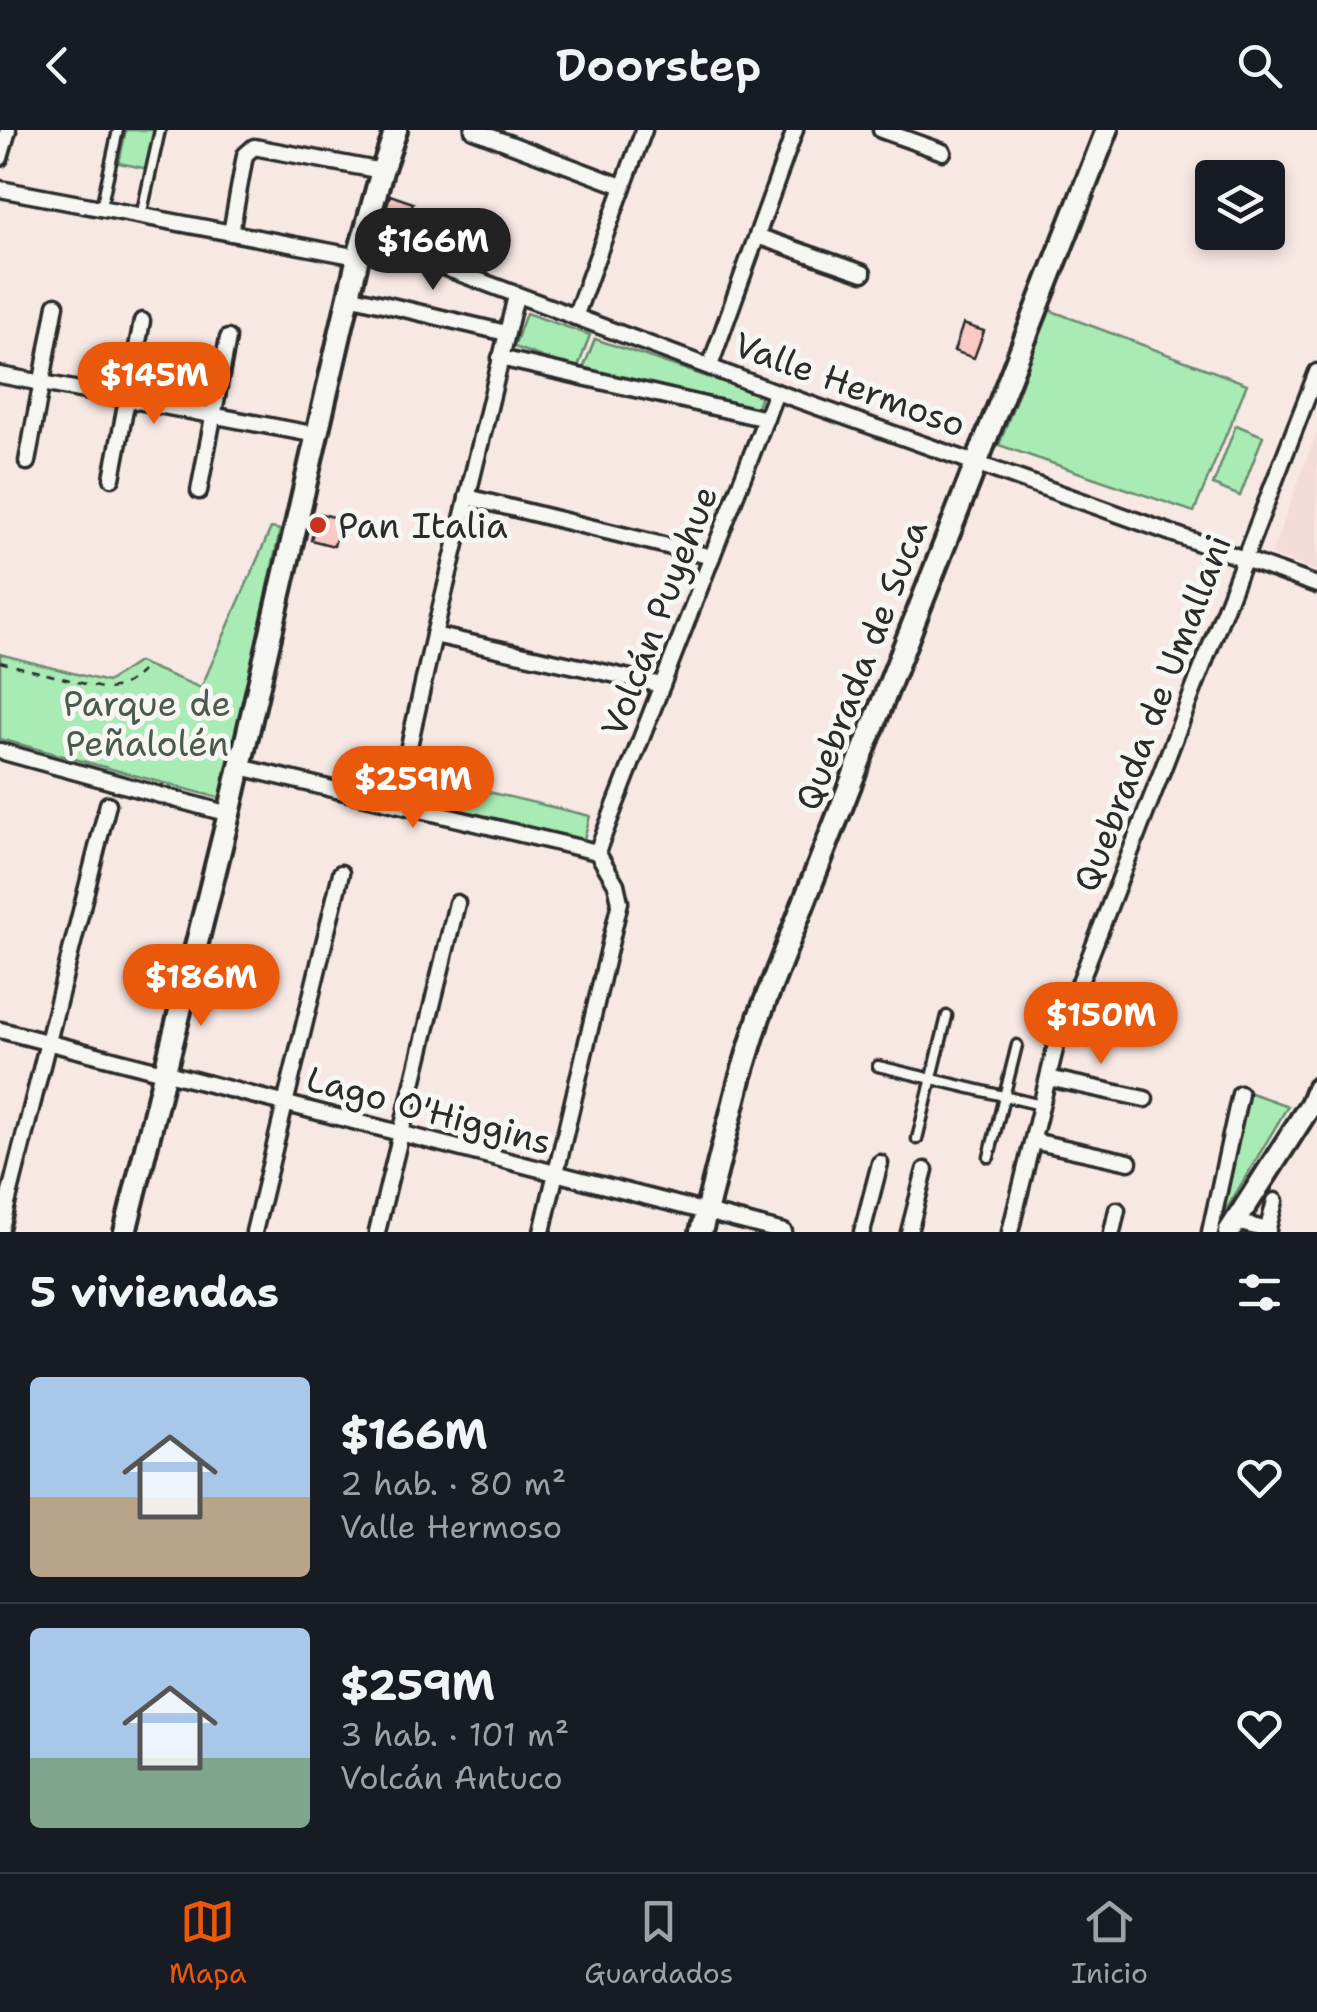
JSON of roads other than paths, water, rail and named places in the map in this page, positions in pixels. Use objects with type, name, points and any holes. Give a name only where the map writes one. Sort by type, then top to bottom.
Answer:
[{"type":"street","points":[[0,158],[8,130]]},
{"type":"street","points":[[125,1232],[229,814],[360,247],[396,130]]},
{"type":"street","points":[[473,130],[622,186]]},
{"type":"street","points":[[575,316],[644,130]]},
{"type":"street","points":[[710,366],[795,130]]},
{"type":"street","points":[[881,130],[906,134],[943,152]]},
{"type":"street","name":"Quebrada de Suca","points":[[704,1223],[759,1017],[1107,130]]},
{"type":"street","points":[[231,233],[245,155],[254,147],[382,171]]},
{"type":"street","name":"Valle Hermoso","points":[[0,188],[231,233],[360,247],[575,316],[1317,585]]},
{"type":"street","points":[[757,236],[862,272]]},
{"type":"street","points":[[349,296],[506,333]]},
{"type":"street","points":[[396,804],[516,296]]},
{"type":"street","points":[[27,462],[56,305]]},
{"type":"street","points":[[112,478],[142,321]]},
{"type":"street","points":[[199,492],[228,338]]},
{"type":"street","name":"Valle Hermoso","points":[[500,358],[766,418]]},
{"type":"street","name":"Quebrada de Umallani","points":[[1010,1232],[1057,1041],[1317,372]]},
{"type":"street","points":[[0,375],[316,435]]},
{"type":"street","name":"Volcán Puyehue","points":[[597,852],[776,392]]},
{"type":"street","points":[[467,497],[712,557]]},
{"type":"street","points":[[434,635],[662,685]]},
{"type":"street","points":[[0,752],[229,814]]},
{"type":"street","points":[[240,767],[597,852],[616,884],[620,902],[542,1232]]},
{"type":"street","points":[[0,1232],[108,804]]},
{"type":"street","points":[[254,1232],[342,872]]},
{"type":"street","points":[[377,1232],[458,903]]},
{"type":"street","name":"Lago O'Higgins","points":[[0,1030],[557,1174],[704,1223],[784,1232]]},
{"type":"street","points":[[1048,1078],[1145,1099]]},
{"type":"street","points":[[1275,1201],[1267,1231],[1233,1227],[1317,1089]]},
{"type":"street","points":[[1210,1232],[1240,1094]]},
{"type":"street","points":[[1032,1141],[1130,1162]]},
{"type":"street","points":[[862,1232],[880,1162]]},
{"type":"street","points":[[909,1232],[925,1170]]},
{"type":"street","points":[[1112,1232],[1117,1210]]},
{"type":"lane","points":[[101,208],[118,130]]},
{"type":"lane","points":[[141,216],[160,130]]},
{"type":"lane","points":[[917,1138],[947,1016]]},
{"type":"lane","points":[[990,1157],[1017,1045]]},
{"type":"lane","points":[[878,1066],[1041,1106]]},
{"type":"place","name":"Pan Italia","points":[[318,525]]},
{"type":"park label","name":"Parque de Peñalolén","points":[[147,723]]}]
